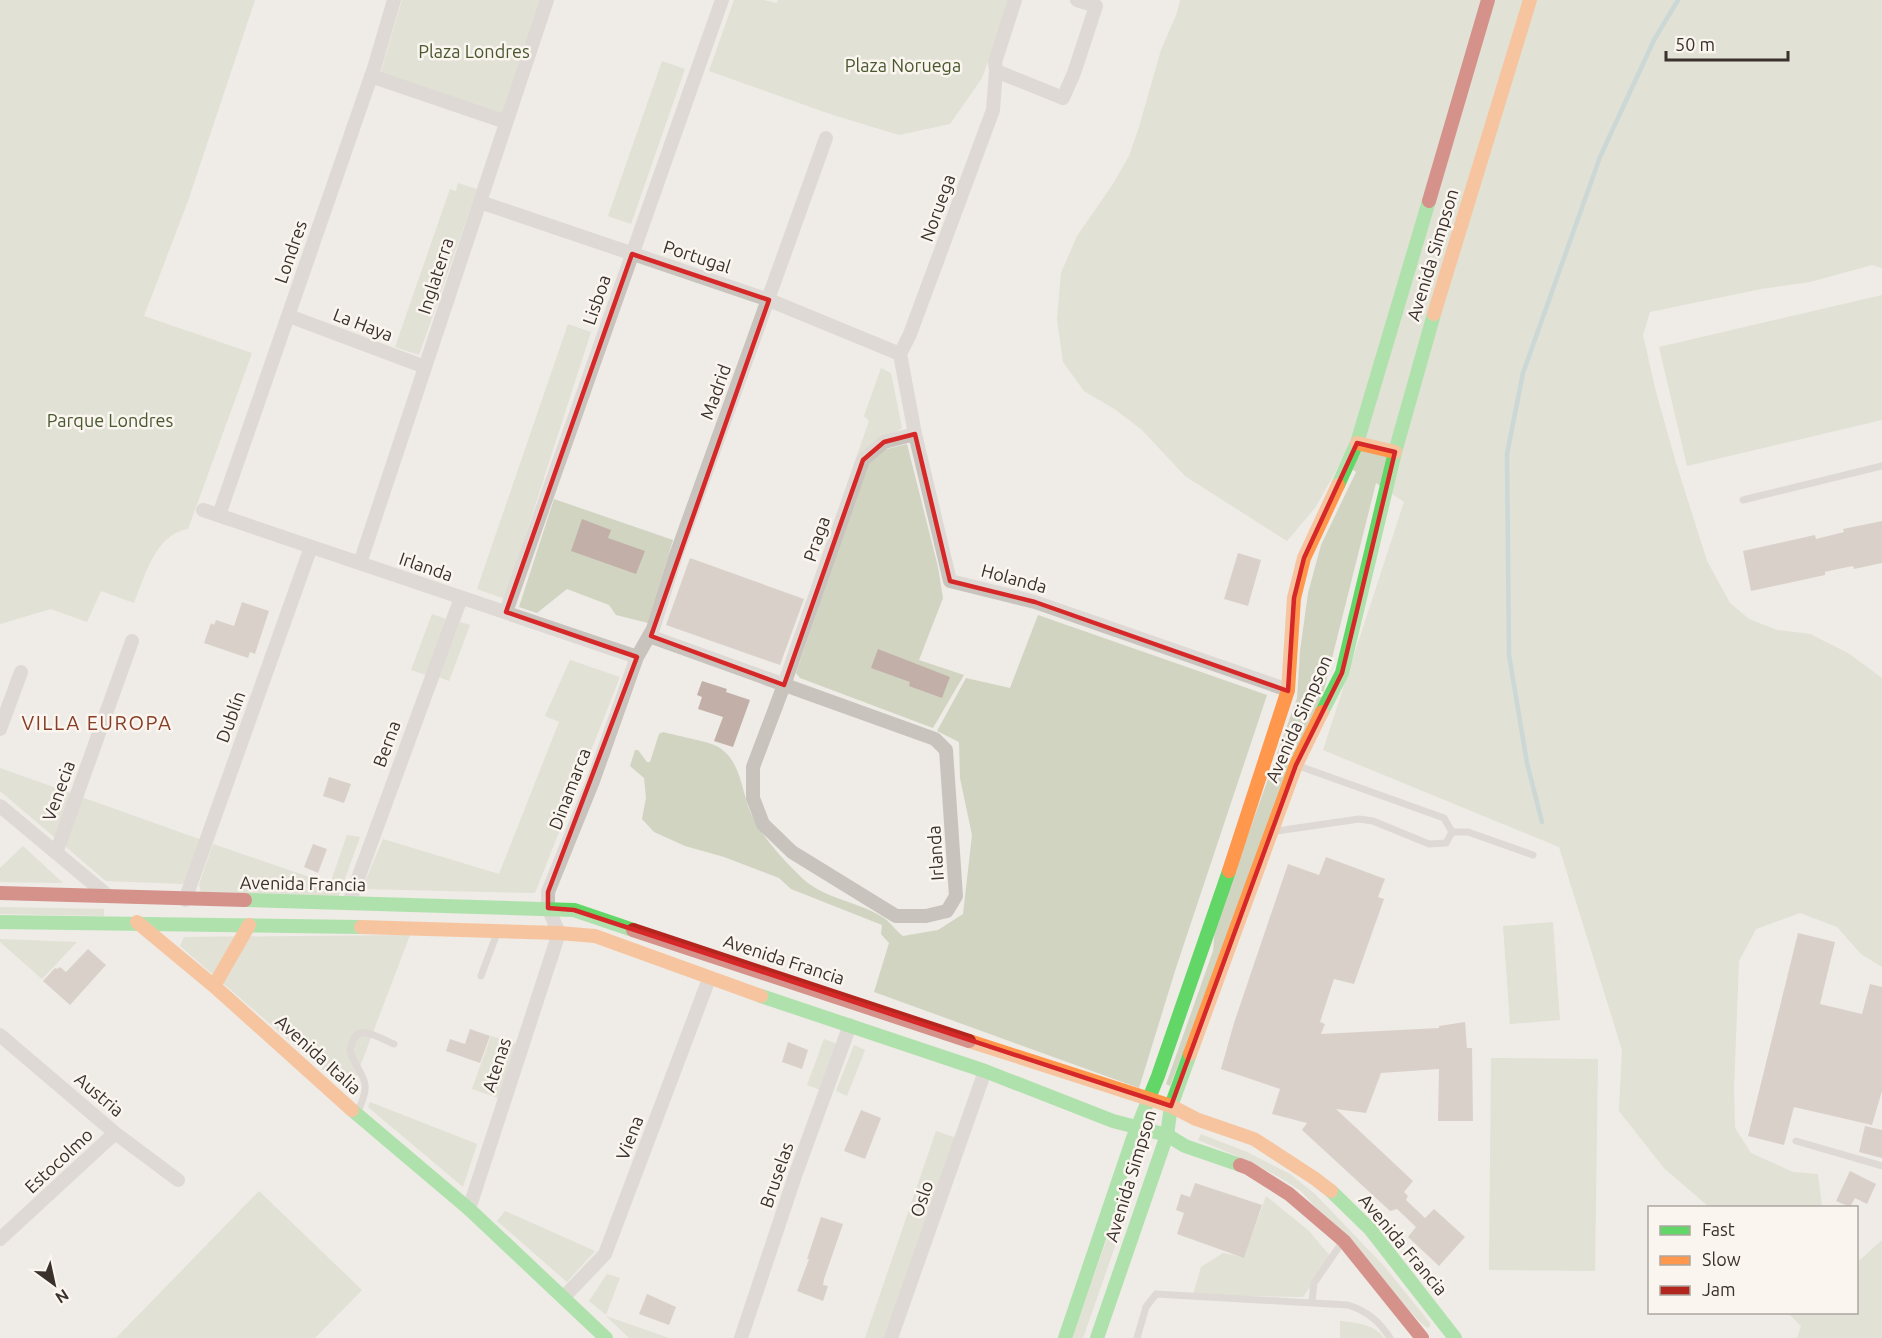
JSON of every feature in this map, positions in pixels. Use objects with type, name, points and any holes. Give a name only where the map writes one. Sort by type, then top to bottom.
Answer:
[{"type":"main road","name":"Avenida Simpson","points":[[1065,1338],[1129,1149],[1149,1100],[1207,936],[1288,690],[1294,598],[1304,558],[1357,443],[1488,0]]},
{"type":"main road","name":"Avenida Simpson","points":[[1097,1338],[1167,1135],[1171,1107],[1271,832],[1296,765],[1342,673],[1395,452],[1440,292],[1530,0]]},
{"type":"main road","points":[[1357,443],[1395,452]]},
{"type":"main road","name":"Avenida Francia","points":[[0,893],[574,910],[1171,1107],[1196,1119],[1254,1139],[1295,1165],[1334,1194],[1370,1229],[1455,1338]]},
{"type":"main road","name":"Avenida Italia","points":[[108,896],[469,1209],[606,1338]]},
{"type":"main road","points":[[0,922],[249,925],[498,931],[595,936],[709,979],[985,1071],[1113,1121],[1167,1135],[1185,1146],[1248,1168],[1273,1182],[1344,1240],[1422,1338]]},
{"type":"main road","points":[[214,986],[249,925]]},
{"type":"street","name":"Londres","points":[[219,515],[371,76],[394,0]]},
{"type":"street","name":"Inglaterra","points":[[360,563],[547,0]]},
{"type":"street","name":"Lisboa","points":[[506,612],[722,0]]},
{"type":"street","name":"Noruega","points":[[900,354],[910,334],[993,110],[995,62],[1015,0]]},
{"type":"street","points":[[996,71],[1063,98],[1074,73],[1096,6],[1077,0]]},
{"type":"street","points":[[371,76],[506,122]]},
{"type":"street","name":"Madrid","points":[[638,657],[653,629],[675,558],[826,138]]},
{"type":"street","name":"Portugal","points":[[480,202],[769,300],[900,354]]},
{"type":"street","name":"La Haya","points":[[289,316],[425,367]]},
{"type":"street","name":"Holanda","points":[[900,354],[915,434],[950,581],[1035,602],[1288,690]]},
{"type":"street","name":"Praga","points":[[784,685],[863,460],[884,442],[915,434]]},
{"type":"street","name":"Irlanda","points":[[203,510],[638,657]]},
{"type":"street","name":"Dublín","points":[[185,900],[311,547]]},
{"type":"street","name":"Berna","points":[[348,903],[461,598]]},
{"type":"street","name":"Irlanda","points":[[649,636],[935,739],[946,750],[956,896],[947,911],[926,916],[896,916],[792,852],[763,824],[753,798],[753,767],[784,685]]},
{"type":"street","name":"Venecia","points":[[56,853],[132,641]]},
{"type":"street","name":"Dinamarca","points":[[549,908],[548,892],[593,781],[638,657]]},
{"type":"street","points":[[0,729],[21,672]]},
{"type":"street","name":"Avenida Italia","points":[[0,806],[108,896]]},
{"type":"street","points":[[549,908],[559,933]]},
{"type":"street","name":"Atenas","points":[[469,1209],[559,933]]},
{"type":"street","name":"Viena","points":[[564,1298],[605,1254],[709,979]]},
{"type":"street","name":"Bruselas","points":[[741,1338],[796,1173],[850,1025]]},
{"type":"street","name":"Austria","points":[[0,1035],[115,1133],[178,1180]]},
{"type":"street","name":"Oslo","points":[[891,1338],[985,1071]]},
{"type":"street","name":"Estocolmo","points":[[2,1235],[115,1133]]},
{"type":"lane","points":[[1743,500],[1882,466]]},
{"type":"lane","points":[[1296,765],[1444,818],[1452,832]]},
{"type":"lane","points":[[1271,832],[1284,828],[1359,819],[1373,821],[1429,844],[1446,843],[1452,832]]},
{"type":"lane","points":[[1452,832],[1468,832],[1533,855]]},
{"type":"lane","points":[[481,976],[498,931]]},
{"type":"lane","points":[[357,1114],[365,1098],[366,1087],[364,1075],[350,1052],[351,1041],[358,1034],[366,1032],[394,1044]]},
{"type":"lane","points":[[1796,1141],[1882,1166]]},
{"type":"lane","points":[[1312,1301],[1314,1283],[1344,1240]]},
{"type":"lane","points":[[1137,1338],[1146,1307],[1156,1294],[1336,1303],[1360,1309],[1376,1320],[1390,1338]]},
{"type":"highlighted area","points":[[632,254],[769,300],[651,636],[784,685],[863,460],[884,442],[915,434],[950,581],[1035,602],[1288,691],[1294,598],[1304,558],[1357,443],[1395,452],[1342,673],[1296,765],[1171,1106],[574,910],[548,908],[548,892],[637,657],[506,612]]},
{"type":"green space","name":"Parque Londres","points":[[0,0],[255,0],[188,201],[144,316],[252,353],[188,529],[167,539],[159,547],[147,569],[134,603],[101,591],[87,622],[51,609],[0,624]]},
{"type":"green space","name":"Plaza Londres","points":[[402,0],[544,0],[508,119],[380,75]]},
{"type":"green space","name":"Plaza Noruega","points":[[734,0],[763,0],[777,3],[778,0],[1010,0],[982,78],[950,124],[899,135],[830,114],[709,71]]},
{"type":"green space","points":[[1180,0],[1882,0],[1882,268],[1872,265],[1810,282],[1761,289],[1650,312],[1643,335],[1676,463],[1707,561],[1730,603],[1749,619],[1777,630],[1810,634],[1848,653],[1882,678],[1882,967],[1861,954],[1837,927],[1800,913],[1756,929],[1739,961],[1734,1088],[1735,1128],[1751,1153],[1793,1172],[1818,1174],[1822,1206],[1708,1206],[1664,1168],[1619,1111],[1622,1050],[1559,847],[1323,750],[1404,502],[1376,483],[1323,694],[1170,1086],[1166,1084],[1213,951],[1215,927],[1297,698],[1300,651],[1308,593],[1321,545],[1356,472],[1341,462],[1315,508],[1287,541],[1185,476],[1142,430],[1116,410],[1084,391],[1063,362],[1057,319],[1061,273],[1077,236],[1113,184],[1129,156],[1161,50],[1177,13]]},
{"type":"green space","points":[[662,61],[685,69],[631,224],[608,216]]},
{"type":"green space","points":[[458,183],[477,189],[419,355],[395,347],[450,189],[456,191]]},
{"type":"green space","points":[[1882,295],[1882,420],[1687,466],[1659,347]]},
{"type":"green space","points":[[568,324],[591,332],[505,599],[477,589]]},
{"type":"green space","points":[[881,368],[891,373],[902,428],[862,453],[813,587],[811,587],[869,421],[864,416]]},
{"type":"green space","points":[[907,444],[938,567],[943,598],[919,660],[964,675],[933,728],[800,678],[796,673],[869,461],[879,451]]},
{"type":"green space","points":[[554,499],[673,540],[648,623],[616,615],[609,605],[567,589],[537,613],[519,607]]},
{"type":"green space","points":[[432,614],[446,619],[426,675],[411,670]]},
{"type":"green space","points":[[1038,615],[1267,695],[1175,971],[1139,1088],[874,992],[889,943],[881,934],[882,925],[791,889],[779,878],[724,857],[685,846],[654,832],[642,819],[646,798],[644,778],[630,766],[635,750],[638,750],[647,762],[650,762],[659,734],[663,732],[715,745],[734,763],[750,812],[759,829],[802,878],[820,891],[874,912],[903,936],[938,930],[963,914],[972,835],[960,778],[959,742],[937,731],[966,678],[1010,688]]},
{"type":"green space","points":[[460,622],[470,625],[449,681],[439,677]]},
{"type":"green space","points":[[570,660],[620,677],[535,893],[362,889],[383,839],[499,874],[559,722],[545,716]]},
{"type":"green space","points":[[0,768],[202,840],[183,884],[106,881],[0,791]]},
{"type":"green space","points":[[347,835],[360,837],[338,898],[201,892],[199,885],[213,844],[330,884]]},
{"type":"green space","points":[[23,846],[63,883],[0,882],[0,868]]},
{"type":"green space","points":[[0,907],[104,909],[104,916],[0,914]]},
{"type":"green space","points":[[1553,922],[1560,1020],[1510,1024],[1503,926]]},
{"type":"green space","points":[[410,935],[350,1093],[180,946],[184,937]]},
{"type":"green space","points":[[0,939],[77,942],[42,979],[0,942]]},
{"type":"green space","points":[[491,1036],[516,1044],[498,1098],[472,1089]]},
{"type":"green space","points":[[824,1039],[840,1045],[823,1091],[807,1085]]},
{"type":"green space","points":[[854,1045],[865,1050],[847,1096],[836,1091]]},
{"type":"green space","points":[[1491,1058],[1598,1059],[1595,1271],[1489,1270]]},
{"type":"green space","points":[[370,1102],[477,1144],[463,1187],[368,1107]]},
{"type":"green space","points":[[936,1131],[960,1139],[889,1338],[865,1338]]},
{"type":"green space","points":[[1201,1134],[1247,1152],[1290,1174],[1315,1194],[1384,1266],[1430,1323],[1430,1326],[1427,1328],[1419,1321],[1301,1191],[1264,1169],[1198,1140]]},
{"type":"green space","points":[[259,1191],[362,1290],[315,1338],[116,1338]]},
{"type":"green space","points":[[1266,1196],[1308,1230],[1331,1257],[1303,1297],[1193,1295],[1201,1267],[1223,1253],[1244,1257]]},
{"type":"green space","points":[[505,1211],[595,1251],[567,1282],[497,1221]]},
{"type":"green space","points":[[1116,1213],[1126,1215],[1083,1338],[1072,1338]]},
{"type":"green space","points":[[1882,1240],[1882,1338],[1797,1338],[1801,1326],[1789,1314],[1858,1314],[1858,1258],[1860,1260]]},
{"type":"green space","points":[[607,1274],[620,1278],[606,1315],[589,1301]]},
{"type":"green space","points":[[606,1316],[669,1338],[629,1338]]},
{"type":"green space","points":[[1340,1321],[1370,1327],[1384,1338],[1340,1338]]},
{"type":"building","points":[[582,519],[611,530],[608,538],[645,551],[636,574],[571,551]]},
{"type":"building","points":[[1882,521],[1882,563],[1854,569],[1853,566],[1838,569],[1825,572],[1825,575],[1751,591],[1743,551],[1815,535],[1816,539],[1844,532],[1843,529]]},
{"type":"building","points":[[1238,553],[1261,560],[1248,606],[1224,599]]},
{"type":"building","points":[[690,558],[804,599],[780,665],[666,625]]},
{"type":"building","points":[[242,602],[269,611],[255,654],[250,652],[248,658],[204,643],[211,623],[214,625],[216,620],[234,626]]},
{"type":"building","points":[[878,649],[950,677],[942,698],[909,686],[910,682],[871,668]]},
{"type":"building","points":[[702,681],[750,700],[733,747],[714,741],[723,717],[698,709],[702,697],[697,695]]},
{"type":"building","points":[[329,777],[351,784],[344,803],[323,796]]},
{"type":"building","points":[[313,844],[327,849],[318,873],[304,867]]},
{"type":"building","points":[[1326,857],[1385,879],[1378,897],[1384,899],[1354,984],[1334,979],[1320,1022],[1325,1024],[1321,1034],[1439,1028],[1439,1026],[1465,1022],[1467,1048],[1472,1048],[1473,1121],[1438,1121],[1439,1069],[1381,1073],[1366,1113],[1336,1109],[1413,1181],[1404,1192],[1408,1196],[1406,1200],[1425,1218],[1434,1209],[1465,1237],[1439,1266],[1408,1237],[1416,1227],[1397,1209],[1390,1211],[1302,1130],[1307,1123],[1272,1114],[1280,1089],[1221,1069],[1234,1023],[1288,864],[1319,875]]},
{"type":"building","points":[[1798,933],[1835,942],[1820,1004],[1862,1014],[1870,984],[1882,987],[1882,1091],[1872,1125],[1794,1107],[1784,1145],[1748,1136]]},
{"type":"building","points":[[88,949],[106,965],[70,1005],[43,981],[55,968],[60,967],[66,972]]},
{"type":"building","points":[[470,1029],[490,1036],[480,1063],[446,1051],[450,1039],[465,1044]]},
{"type":"building","points":[[788,1042],[808,1050],[802,1069],[782,1062]]},
{"type":"building","points":[[861,1110],[881,1118],[865,1159],[844,1151]]},
{"type":"building","points":[[1865,1126],[1882,1130],[1882,1158],[1859,1152]]},
{"type":"building","points":[[1850,1171],[1876,1184],[1867,1204],[1855,1198],[1851,1206],[1836,1201]]},
{"type":"building","points":[[1195,1183],[1262,1205],[1244,1258],[1177,1234],[1184,1213],[1176,1210],[1181,1194],[1190,1197]]},
{"type":"building","points":[[821,1217],[843,1224],[824,1279],[823,1285],[828,1286],[823,1301],[797,1291]]},
{"type":"building","points":[[647,1294],[676,1307],[669,1325],[639,1314]]},
{"type":"waterway","points":[[1542,822],[1527,763],[1509,655],[1507,454],[1523,373],[1600,157],[1654,40],[1678,0]]},
{"type":"traffic: fast","points":[[1338,485],[1357,443],[1429,201]]},
{"type":"traffic: fast","points":[[1322,712],[1342,673],[1395,452],[1434,314]]},
{"type":"traffic: fast","points":[[1065,1338],[1133,1138],[1158,1076],[1229,871]]},
{"type":"traffic: fast","points":[[245,900],[574,910],[633,930]]},
{"type":"traffic: fast","points":[[0,922],[361,927]]},
{"type":"traffic: fast","points":[[761,996],[985,1071],[1113,1121],[1167,1135],[1185,1146],[1240,1165]]},
{"type":"traffic: fast","points":[[1097,1338],[1167,1135],[1171,1106],[1190,1054]]},
{"type":"traffic: fast","points":[[352,1110],[469,1209],[606,1338]]},
{"type":"traffic: fast","points":[[1331,1191],[1370,1229],[1455,1338]]},
{"type":"traffic: slow","points":[[1434,314],[1530,0]]},
{"type":"traffic: slow","points":[[1357,443],[1395,452]]},
{"type":"traffic: slow","points":[[1229,871],[1288,690],[1294,598],[1304,558],[1338,485]]},
{"type":"traffic: slow","points":[[1190,1054],[1296,765],[1322,712]]},
{"type":"traffic: slow","points":[[137,922],[214,986],[352,1110]]},
{"type":"traffic: slow","points":[[214,986],[249,925]]},
{"type":"traffic: slow","points":[[361,927],[595,936],[761,996]]},
{"type":"traffic: slow","points":[[969,1041],[1171,1106],[1196,1119],[1254,1139],[1331,1191]]},
{"type":"traffic: jam","points":[[1429,201],[1488,0]]},
{"type":"traffic: jam","points":[[0,893],[245,900]]},
{"type":"traffic: jam","points":[[633,930],[969,1041]]},
{"type":"traffic: jam","points":[[1240,1165],[1289,1194],[1344,1241],[1422,1338]]},
{"type":"district","name":"VILLA EUROPA","points":[[97,723]]}]
